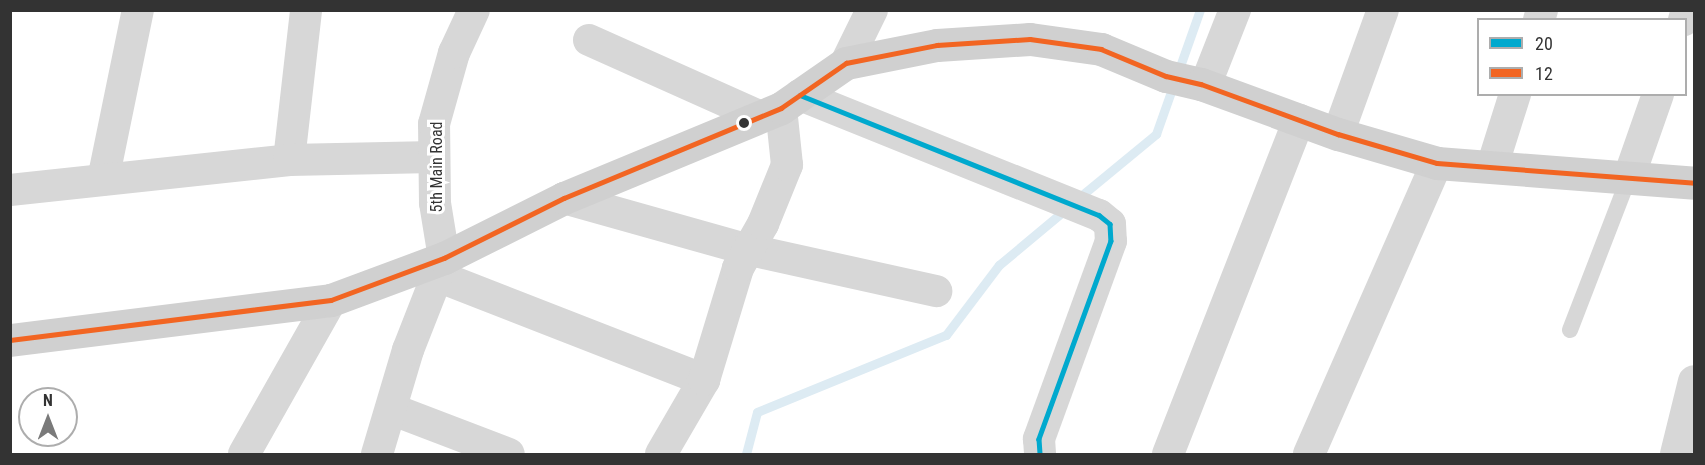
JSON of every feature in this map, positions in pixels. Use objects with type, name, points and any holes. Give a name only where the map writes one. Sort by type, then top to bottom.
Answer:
[{"type":"street","points":[[103,180],[138,10]]},
{"type":"street","points":[[289,160],[306,10]]},
{"type":"street","name":"5th Main Road","points":[[439,266],[434,124],[454,52],[474,10]]},
{"type":"street","points":[[846,63],[872,10]]},
{"type":"street","points":[[1203,85],[1235,10]]},
{"type":"street","points":[[1338,134],[1383,10]]},
{"type":"street","points":[[10,340],[332,300],[439,266],[564,198],[780,107],[846,63],[937,45],[1030,39],[1101,49],[1153,67],[1166,76],[1203,85],[1338,134],[1437,162],[1695,183]]},
{"type":"street","points":[[589,40],[780,107],[1072,204],[1110,224],[1111,241],[1040,439],[1040,454]]},
{"type":"street","points":[[1492,167],[1514,96]]},
{"type":"street","points":[[1629,177],[1657,96]]},
{"type":"street","points":[[661,454],[704,380],[746,249],[763,224],[787,165],[780,107]]},
{"type":"street","points":[[1168,454],[1299,120]]},
{"type":"street","points":[[10,190],[289,160],[434,157]]},
{"type":"street","points":[[1309,454],[1437,162]]},
{"type":"street","points":[[564,198],[746,249],[936,291]]},
{"type":"street","points":[[439,266],[704,380]]},
{"type":"street","points":[[377,454],[439,266]]},
{"type":"street","points":[[244,454],[332,300]]},
{"type":"street","points":[[1676,454],[1695,381]]},
{"type":"street","points":[[391,408],[509,454]]},
{"type":"lane","points":[[1570,330],[1629,177]]},
{"type":"waterway","points":[[1076,200],[1156,134],[1200,10]]},
{"type":"waterway","points":[[746,454],[757,412],[946,335],[999,265],[1066,209]]},
{"type":"transit line","name":"12","points":[[10,340],[331,300],[444,258],[564,198],[781,108],[846,63],[937,45],[1030,39],[1101,49],[1166,76],[1201,84],[1338,134],[1437,163],[1694,183]]},
{"type":"transit line","name":"20","points":[[800,95],[1099,215],[1110,224],[1111,241],[1039,439],[1040,454]]}]
